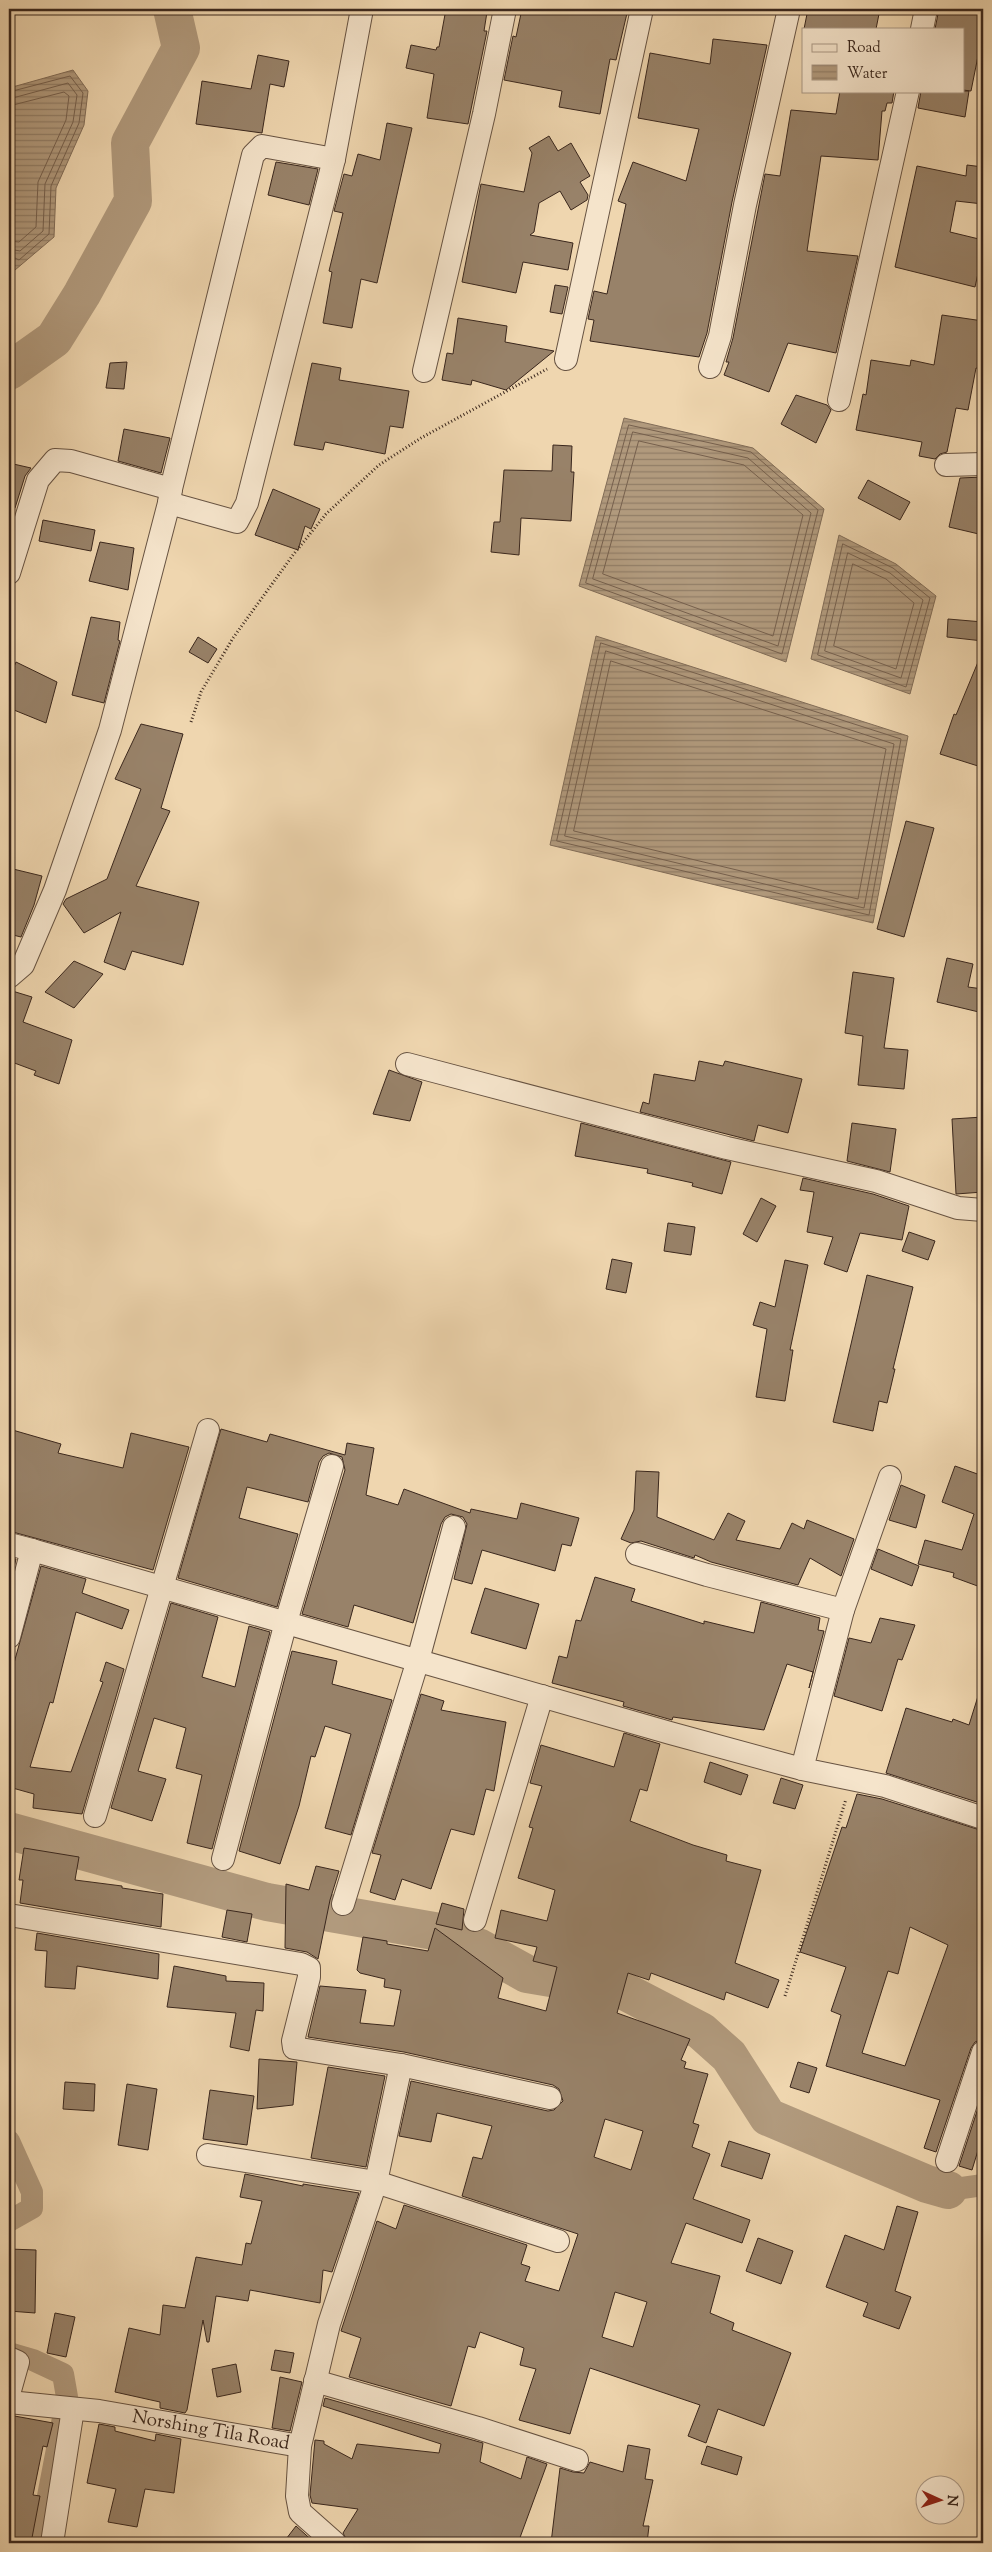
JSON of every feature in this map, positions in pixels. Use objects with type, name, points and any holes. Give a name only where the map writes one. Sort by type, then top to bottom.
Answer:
[{"type":"street","points":[[9,573],[38,480],[55,460],[72,461],[237,522],[247,503],[334,159],[362,9]]},
{"type":"street","points":[[424,371],[484,114],[505,9]]},
{"type":"street","points":[[566,359],[642,9]]},
{"type":"street","points":[[710,368],[720,336],[745,205],[789,9]]},
{"type":"street","points":[[922,28],[926,9]]},
{"type":"street","points":[[839,400],[908,92]]},
{"type":"street","points":[[9,977],[23,965],[55,890],[110,730],[254,155],[262,146],[334,159]]},
{"type":"street","points":[[946,465],[983,464]]},
{"type":"street","points":[[407,1064],[727,1148],[876,1181],[958,1208],[983,1210]]},
{"type":"street","points":[[95,1816],[208,1430]]},
{"type":"street","points":[[222,1859],[286,1622],[332,1466]]},
{"type":"street","points":[[802,1769],[843,1610],[890,1477]]},
{"type":"street","points":[[343,1904],[418,1660],[454,1527]]},
{"type":"street","points":[[9,1544],[802,1769],[884,1786],[983,1818]]},
{"type":"street","points":[[9,1637],[32,1550]]},
{"type":"street","points":[[637,1554],[707,1575],[843,1610]]},
{"type":"street","points":[[475,1920],[542,1696]]},
{"type":"street","points":[[9,1915],[301,1964],[309,1968],[310,1977],[293,2041],[294,2048],[400,2065],[550,2098]]},
{"type":"street","points":[[947,2161],[983,2052]]},
{"type":"street","points":[[300,2446],[329,2324],[376,2182],[400,2065]]},
{"type":"street","points":[[208,2155],[376,2182],[558,2241]]},
{"type":"street","points":[[9,2358],[18,2362],[9,2394]]},
{"type":"street","points":[[315,2382],[478,2428],[577,2460]]},
{"type":"street","name":"Norshing Tila Road","points":[[9,2402],[99,2412],[300,2446],[298,2496],[300,2512],[335,2543]]},
{"type":"street","points":[[52,2543],[65,2409]]},
{"type":"path","points":[[191,722],[201,692],[233,638],[293,555],[326,514],[379,465],[455,419],[566,359]]},
{"type":"path","points":[[785,1996],[852,1780]]},
{"type":"water","points":[[73,70],[88,91],[84,125],[56,188],[54,237],[15,270],[9,254],[9,88]]},
{"type":"water","points":[[624,418],[753,448],[824,509],[786,662],[579,586]]},
{"type":"water","points":[[839,535],[896,564],[936,596],[910,694],[811,659]]},
{"type":"water","points":[[596,636],[908,736],[873,923],[550,845]]},
{"type":"building","points":[[446,9],[487,12],[484,31],[487,31],[468,124],[427,118],[434,74],[406,68],[411,45],[436,50],[439,47]]},
{"type":"building","points":[[522,9],[628,9],[616,60],[610,59],[600,114],[559,107],[562,91],[504,80],[513,36],[516,37]]},
{"type":"building","points":[[808,9],[880,9],[876,28],[804,28]]},
{"type":"building","points":[[939,9],[983,9],[980,29],[983,31],[971,91],[964,90],[964,28],[935,28]]},
{"type":"building","points":[[713,39],[767,45],[732,202],[707,333],[699,357],[590,341],[594,320],[588,319],[594,291],[607,294],[626,204],[618,201],[633,162],[686,181],[699,129],[638,118],[650,53],[710,64]]},
{"type":"building","points":[[258,55],[289,61],[284,87],[270,84],[262,133],[196,124],[202,81],[251,89]]},
{"type":"building","points":[[969,91],[965,117],[918,108],[921,92]]},
{"type":"building","points":[[840,92],[894,92],[892,103],[887,103],[885,111],[882,111],[878,160],[821,156],[807,251],[858,256],[836,353],[788,343],[769,392],[724,375],[729,362],[726,362],[733,338],[765,174],[780,176],[791,110],[836,114]]},
{"type":"building","points":[[387,123],[412,128],[377,283],[361,279],[352,328],[323,323],[332,272],[329,271],[343,213],[334,211],[344,174],[352,176],[358,154],[380,160]]},
{"type":"building","points":[[549,136],[558,151],[571,143],[590,176],[580,182],[588,195],[587,200],[571,210],[560,191],[539,203],[534,232],[530,235],[573,243],[568,270],[523,262],[516,293],[462,282],[481,184],[524,192],[532,153],[529,148]]},
{"type":"building","points":[[276,162],[318,169],[309,205],[268,195]]},
{"type":"building","points":[[967,165],[983,167],[983,204],[956,201],[950,232],[983,240],[983,251],[975,287],[895,267],[917,166],[966,176]]},
{"type":"building","points":[[555,285],[568,287],[562,314],[550,312]]},
{"type":"building","points":[[942,315],[983,321],[983,369],[976,368],[968,410],[956,408],[947,452],[940,454],[935,459],[919,456],[922,442],[856,430],[863,394],[866,395],[871,360],[910,366],[911,360],[934,365]]},
{"type":"building","points":[[458,318],[507,326],[505,342],[554,351],[506,390],[472,380],[471,385],[442,380],[447,353],[453,354]]},
{"type":"building","points":[[127,362],[124,389],[106,388],[110,363]]},
{"type":"building","points":[[312,363],[341,368],[339,380],[409,391],[403,428],[390,426],[385,454],[325,442],[323,450],[294,445]]},
{"type":"building","points":[[796,395],[827,405],[831,410],[816,443],[781,424]]},
{"type":"building","points":[[124,429],[170,438],[161,473],[118,461]]},
{"type":"building","points":[[553,445],[572,446],[571,472],[574,472],[571,521],[521,518],[519,555],[491,552],[494,522],[500,522],[504,470],[552,471]]},
{"type":"building","points":[[9,463],[31,468],[25,476],[15,508],[9,506]]},
{"type":"building","points":[[983,477],[983,535],[949,527],[960,478]]},
{"type":"building","points":[[868,480],[910,502],[900,520],[858,498]]},
{"type":"building","points":[[273,489],[320,509],[311,529],[305,526],[298,550],[255,535]]},
{"type":"building","points":[[43,520],[95,530],[91,551],[39,541]]},
{"type":"building","points":[[100,542],[134,548],[128,590],[89,581]]},
{"type":"building","points":[[91,617],[120,622],[118,640],[120,641],[104,703],[72,695]]},
{"type":"building","points":[[948,619],[983,622],[983,641],[947,637]]},
{"type":"building","points":[[198,637],[217,649],[208,663],[189,652]]},
{"type":"building","points":[[983,650],[983,750],[978,766],[940,754],[954,714],[956,715]]},
{"type":"building","points":[[16,662],[57,682],[46,723],[9,708],[9,679]]},
{"type":"building","points":[[141,724],[183,734],[161,808],[170,811],[136,886],[199,902],[183,965],[132,951],[125,970],[104,962],[121,912],[84,933],[63,904],[66,899],[107,879],[141,789],[115,779]]},
{"type":"building","points":[[906,821],[934,828],[904,937],[877,929]]},
{"type":"building","points":[[9,868],[42,876],[34,905],[21,937],[9,934]]},
{"type":"building","points":[[947,958],[973,964],[968,987],[983,989],[983,1013],[937,1002]]},
{"type":"building","points":[[74,961],[103,974],[74,1008],[45,992]]},
{"type":"building","points":[[853,972],[894,978],[884,1048],[908,1050],[904,1089],[858,1085],[863,1036],[845,1033]]},
{"type":"building","points":[[9,990],[32,997],[23,1022],[72,1040],[59,1084],[34,1075],[36,1071],[9,1061]]},
{"type":"building","points":[[699,1061],[723,1066],[725,1061],[802,1079],[788,1133],[758,1125],[754,1141],[640,1112],[643,1102],[649,1104],[654,1074],[695,1081]]},
{"type":"building","points":[[389,1070],[422,1082],[410,1121],[373,1114]]},
{"type":"building","points":[[983,1117],[983,1192],[956,1194],[952,1119]]},
{"type":"building","points":[[581,1123],[731,1162],[722,1194],[692,1186],[693,1183],[647,1173],[648,1169],[575,1156]]},
{"type":"building","points":[[852,1123],[896,1129],[890,1172],[847,1161]]},
{"type":"building","points":[[803,1178],[873,1194],[909,1206],[902,1240],[860,1233],[847,1272],[824,1264],[833,1237],[807,1232],[814,1192],[800,1190]]},
{"type":"building","points":[[761,1198],[776,1206],[757,1242],[743,1234]]},
{"type":"building","points":[[668,1223],[695,1227],[691,1255],[664,1251]]},
{"type":"building","points":[[909,1232],[935,1241],[928,1260],[902,1251]]},
{"type":"building","points":[[612,1259],[632,1263],[626,1293],[606,1289]]},
{"type":"building","points":[[785,1260],[808,1265],[790,1350],[793,1350],[785,1401],[756,1397],[767,1329],[753,1325],[760,1302],[775,1307]]},
{"type":"building","points":[[867,1275],[913,1287],[893,1369],[895,1369],[887,1403],[879,1401],[873,1431],[833,1422]]},
{"type":"building","points":[[9,1429],[61,1444],[58,1453],[123,1468],[131,1433],[189,1447],[153,1570],[9,1531]]},
{"type":"building","points":[[221,1429],[267,1442],[270,1434],[345,1455],[347,1443],[374,1448],[366,1495],[398,1505],[404,1489],[470,1513],[471,1509],[517,1519],[521,1503],[579,1518],[571,1546],[562,1544],[555,1571],[482,1550],[472,1584],[454,1579],[467,1524],[463,1517],[451,1514],[445,1517],[441,1524],[413,1623],[354,1605],[348,1627],[302,1614],[345,1470],[342,1457],[329,1453],[323,1456],[319,1462],[308,1502],[247,1487],[239,1518],[298,1534],[277,1607],[178,1578]]},
{"type":"building","points":[[955,1466],[983,1476],[983,1588],[953,1577],[954,1573],[918,1564],[925,1540],[962,1550],[974,1514],[942,1502]]},
{"type":"building","points":[[636,1471],[659,1472],[657,1517],[714,1540],[728,1513],[745,1521],[736,1540],[780,1549],[792,1523],[804,1529],[807,1520],[854,1539],[841,1576],[810,1558],[798,1585],[711,1562],[695,1555],[694,1558],[641,1541],[631,1543],[621,1539],[634,1510]]},
{"type":"building","points":[[901,1485],[925,1495],[916,1528],[889,1520]]},
{"type":"building","points":[[878,1549],[919,1566],[912,1586],[871,1569]]},
{"type":"building","points":[[9,1558],[16,1559],[9,1587]]},
{"type":"building","points":[[41,1566],[86,1579],[82,1593],[129,1610],[122,1629],[76,1612],[53,1703],[50,1702],[30,1767],[71,1772],[103,1682],[100,1681],[106,1662],[124,1669],[82,1814],[33,1808],[34,1794],[9,1787],[9,1681]]},
{"type":"building","points":[[595,1577],[635,1589],[631,1601],[704,1624],[704,1621],[754,1633],[761,1602],[820,1618],[818,1630],[824,1631],[809,1688],[813,1672],[787,1664],[764,1730],[673,1717],[672,1720],[623,1706],[624,1702],[552,1683],[559,1656],[567,1658],[576,1620],[581,1621]]},
{"type":"building","points":[[485,1588],[539,1604],[526,1649],[471,1633]]},
{"type":"building","points":[[171,1603],[218,1617],[202,1677],[235,1687],[249,1626],[270,1632],[212,1849],[187,1843],[202,1775],[176,1768],[186,1728],[154,1718],[138,1771],[166,1779],[152,1821],[111,1808]]},
{"type":"building","points":[[880,1618],[915,1625],[902,1660],[898,1659],[882,1711],[834,1696],[849,1638],[871,1643]]},
{"type":"building","points":[[292,1651],[337,1661],[332,1684],[392,1700],[351,1835],[325,1828],[351,1734],[325,1726],[315,1757],[311,1756],[299,1806],[280,1864],[239,1851]]},
{"type":"building","points":[[979,1693],[983,1693],[983,1804],[886,1773],[906,1708],[952,1722],[953,1719],[969,1725]]},
{"type":"building","points":[[421,1694],[444,1701],[441,1710],[506,1722],[494,1791],[486,1789],[474,1835],[451,1829],[431,1889],[402,1879],[395,1900],[370,1892],[381,1855],[372,1853]]},
{"type":"building","points":[[624,1733],[660,1744],[647,1791],[640,1789],[630,1821],[693,1845],[727,1855],[726,1861],[761,1870],[735,1963],[779,1980],[768,2008],[726,1992],[724,2000],[651,1973],[649,1980],[628,1973],[617,2013],[690,2039],[681,2060],[686,2062],[684,2068],[708,2074],[693,2123],[699,2125],[692,2147],[710,2154],[693,2199],[750,2220],[742,2243],[686,2223],[671,2263],[720,2276],[710,2313],[734,2323],[732,2330],[791,2353],[764,2426],[718,2409],[706,2443],[688,2436],[700,2405],[590,2368],[570,2434],[519,2420],[536,2369],[520,2365],[524,2348],[480,2332],[475,2348],[468,2346],[451,2406],[349,2377],[361,2338],[341,2331],[377,2221],[396,2229],[404,2205],[527,2245],[521,2264],[530,2267],[525,2281],[559,2291],[578,2234],[462,2196],[473,2157],[482,2159],[492,2126],[437,2113],[431,2142],[399,2136],[411,2081],[548,2111],[554,2110],[563,2101],[559,2089],[553,2085],[404,2052],[308,2037],[320,1986],[366,1990],[360,2023],[394,2026],[401,1990],[384,1987],[385,1979],[360,1973],[357,1970],[363,1937],[387,1941],[387,1944],[428,1951],[435,1928],[503,1978],[498,1998],[546,2011],[557,1967],[533,1961],[537,1947],[495,1938],[501,1910],[547,1921],[555,1890],[518,1878],[533,1828],[529,1827],[542,1786],[530,1783],[541,1745],[614,1767]],"holes":[[[605,2119],[643,2131],[631,2170],[594,2157]],[[615,2292],[647,2302],[633,2347],[602,2337]]]},
{"type":"building","points":[[710,1762],[748,1775],[741,1795],[704,1782]]},
{"type":"building","points":[[781,1778],[803,1785],[795,1809],[773,1803]]},
{"type":"building","points":[[857,1794],[882,1799],[983,1831],[983,2039],[975,2042],[971,2048],[936,2152],[924,2148],[940,2100],[826,2066],[841,2015],[831,2011],[846,1967],[800,1952],[842,1827],[846,1828]],"holes":[[[910,1927],[948,1945],[905,2066],[862,2053],[888,1971],[898,1974]]]},
{"type":"building","points":[[24,1848],[79,1857],[75,1880],[163,1894],[161,1927],[20,1903],[23,1880],[19,1880]]},
{"type":"building","points":[[316,1866],[339,1871],[330,1900],[318,1959],[307,1952],[285,1948],[286,1884],[309,1890]]},
{"type":"building","points":[[442,1903],[464,1909],[462,1930],[436,1924]]},
{"type":"building","points":[[227,1910],[252,1914],[247,1942],[222,1937]]},
{"type":"building","points":[[37,1933],[159,1954],[158,1979],[77,1966],[75,1989],[45,1987],[47,1951],[35,1950]]},
{"type":"building","points":[[174,1966],[226,1976],[226,1981],[264,1983],[263,2011],[256,2010],[249,2051],[230,2047],[236,2013],[167,2007]]},
{"type":"building","points":[[259,2059],[297,2062],[293,2105],[257,2109]]},
{"type":"building","points":[[798,2062],[817,2068],[809,2093],[790,2087]]},
{"type":"building","points":[[328,2067],[385,2076],[366,2167],[311,2158]]},
{"type":"building","points":[[65,2082],[95,2084],[94,2111],[63,2109]]},
{"type":"building","points":[[127,2084],[157,2089],[148,2150],[118,2145]]},
{"type":"building","points":[[210,2090],[254,2096],[247,2145],[203,2139]]},
{"type":"building","points":[[983,2093],[983,2134],[972,2170],[959,2166]]},
{"type":"building","points":[[729,2141],[770,2154],[762,2179],[721,2166]]},
{"type":"building","points":[[245,2174],[303,2186],[303,2184],[359,2193],[332,2272],[323,2270],[320,2303],[250,2290],[248,2301],[216,2296],[209,2342],[207,2342],[203,2320],[185,2413],[160,2408],[160,2402],[115,2392],[129,2328],[160,2335],[163,2305],[185,2308],[196,2257],[242,2265],[246,2243],[251,2244],[262,2201],[240,2197]]},
{"type":"building","points":[[897,2206],[918,2212],[895,2291],[911,2297],[899,2329],[863,2316],[868,2303],[826,2287],[845,2235],[884,2250]]},
{"type":"building","points":[[758,2238],[793,2251],[781,2284],[746,2271]]},
{"type":"building","points":[[9,2249],[36,2250],[35,2313],[9,2311]]},
{"type":"building","points":[[55,2313],[75,2317],[66,2357],[47,2353]]},
{"type":"building","points":[[275,2350],[294,2353],[290,2373],[271,2370]]},
{"type":"building","points":[[236,2364],[241,2392],[217,2397],[212,2369]]},
{"type":"building","points":[[280,2377],[302,2382],[290,2431],[272,2428]]},
{"type":"building","points":[[325,2398],[483,2443],[480,2462],[521,2479],[527,2457],[547,2464],[518,2543],[348,2543],[343,2533],[358,2509],[312,2503],[310,2495],[315,2440],[324,2441],[324,2444],[352,2459],[357,2444],[439,2453],[441,2444],[323,2406]]},
{"type":"building","points":[[9,2415],[53,2423],[47,2447],[43,2446],[33,2495],[40,2496],[31,2543],[9,2543]]},
{"type":"building","points":[[99,2424],[115,2427],[115,2431],[155,2441],[156,2434],[181,2439],[174,2493],[145,2489],[137,2527],[108,2522],[116,2489],[87,2483]]},
{"type":"building","points":[[628,2445],[650,2449],[645,2479],[653,2480],[643,2526],[649,2526],[647,2543],[551,2543],[560,2468],[584,2473],[590,2462],[623,2472]]},
{"type":"building","points":[[707,2446],[742,2457],[737,2475],[701,2464]]},
{"type":"building","points":[[296,2526],[315,2543],[283,2543]]},
{"type":"waterway","points":[[9,371],[54,339],[82,294],[133,201],[130,143],[181,48],[172,9]]},
{"type":"waterway","points":[[9,1831],[267,1902],[434,1931],[478,1947],[527,1974],[622,1990],[701,2031],[729,2056],[768,2117],[927,2184],[948,2190]]},
{"type":"waterway","points":[[9,2141],[32,2192],[32,2208],[9,2221]]},
{"type":"waterway","points":[[948,2190],[983,2185]]},
{"type":"waterway","points":[[9,2353],[33,2360],[63,2374],[67,2397],[39,2543]]}]
